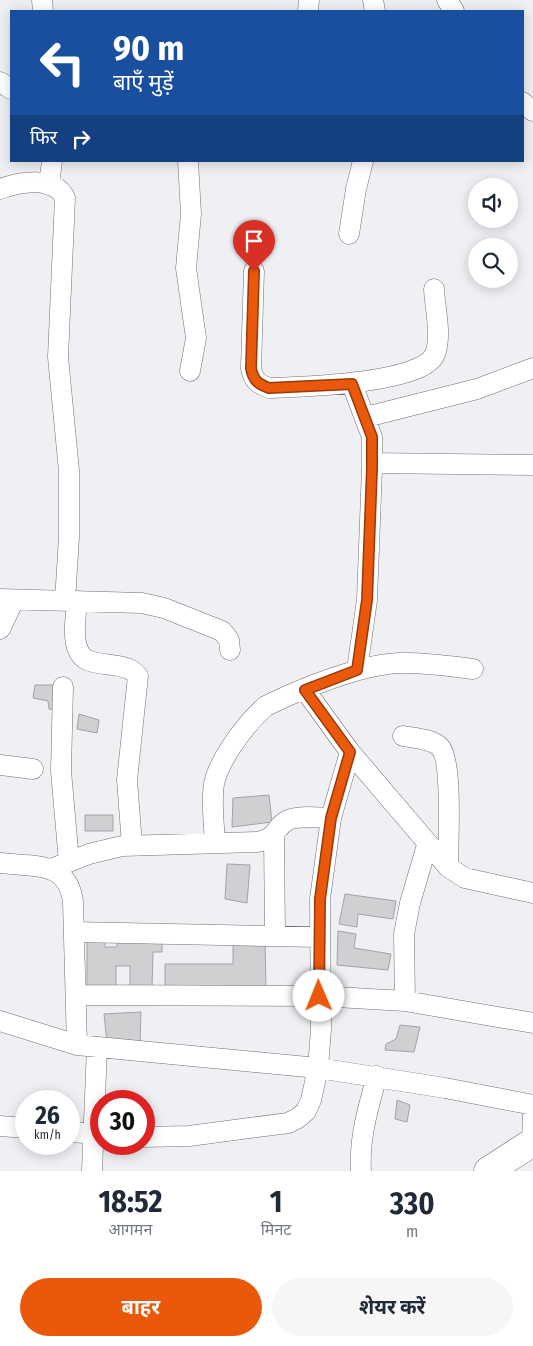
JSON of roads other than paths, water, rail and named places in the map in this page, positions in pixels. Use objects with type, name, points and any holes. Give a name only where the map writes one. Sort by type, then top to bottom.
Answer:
[{"type":"main road","points":[[488,1171],[533,1144]]},
{"type":"street","points":[[49,185],[52,162]]},
{"type":"street","points":[[188,162],[191,206],[186,268],[196,338],[190,371]]},
{"type":"street","points":[[349,234],[363,162]]},
{"type":"street","points":[[0,189],[17,183],[49,185],[62,190],[65,198],[66,210],[58,357],[69,471],[71,601],[77,649],[82,656],[88,661],[130,669],[138,676],[127,780],[132,845]]},
{"type":"street","points":[[254,271],[251,368],[253,377],[260,385],[269,388],[352,384],[418,368],[428,363],[434,356],[438,340],[434,289]]},
{"type":"street","points":[[366,417],[477,389],[533,368]]},
{"type":"street","points":[[352,384],[372,437],[367,600],[357,670]]},
{"type":"street","points":[[372,463],[533,465]]},
{"type":"street","points":[[0,629],[7,600],[142,603],[164,608],[222,630],[229,640],[230,650]]},
{"type":"street","points":[[215,842],[214,783],[225,759],[260,711],[278,700],[357,670],[399,663],[473,669]]},
{"type":"street","points":[[63,687],[60,872],[67,880],[72,892],[77,1045]]},
{"type":"street","points":[[305,690],[350,752],[427,845],[448,867],[466,878],[533,893]]},
{"type":"street","points":[[403,736],[431,742],[439,746],[443,752],[448,790],[448,867]]},
{"type":"street","points":[[155,1137],[189,1136],[288,1123],[306,1111],[311,1100],[320,1051],[320,899],[331,818],[350,752]]},
{"type":"street","points":[[0,765],[33,769]]},
{"type":"street","points":[[0,864],[60,865],[106,849],[132,845],[257,842],[274,836],[288,820],[331,818]]},
{"type":"street","points":[[274,836],[275,936]]},
{"type":"street","points":[[405,1001],[404,934],[410,903],[427,845]]},
{"type":"street","points":[[74,932],[319,937]]},
{"type":"street","points":[[76,995],[319,996],[405,1001],[533,1023]]},
{"type":"street","points":[[0,1021],[77,1045],[318,1068],[377,1076],[533,1105]]},
{"type":"street","points":[[97,1047],[97,1090]]},
{"type":"street","points":[[361,1171],[360,1151],[364,1122],[377,1076]]},
{"type":"street","points":[[533,1115],[533,1144]]},
{"type":"street","points":[[0,1126],[15,1127]]},
{"type":"street","points":[[92,1171],[94,1155]]}]
